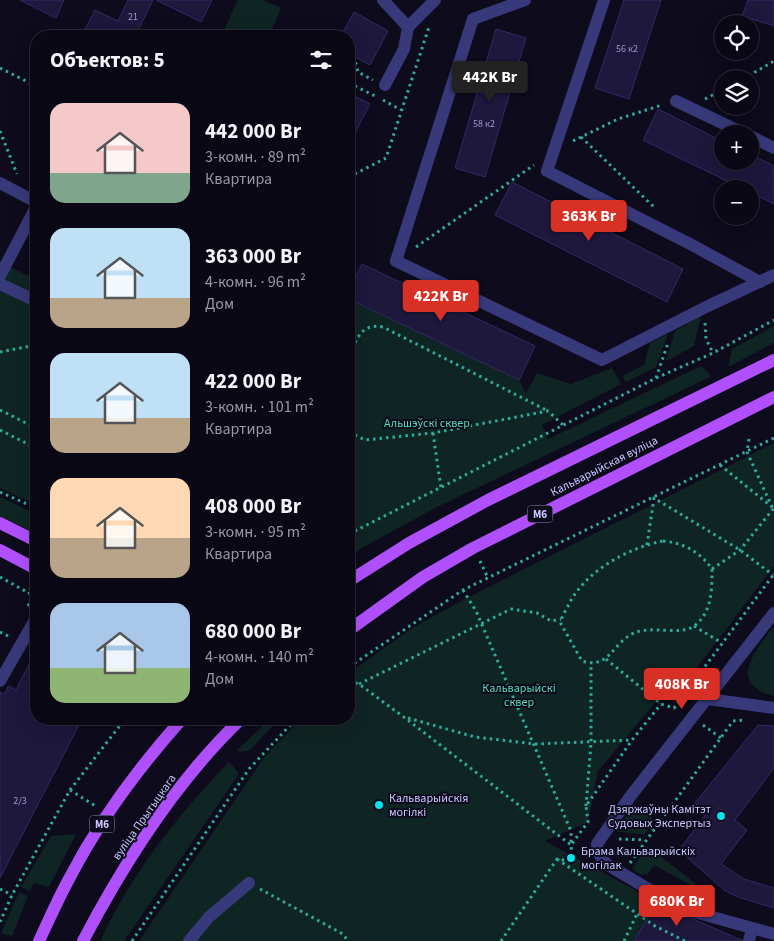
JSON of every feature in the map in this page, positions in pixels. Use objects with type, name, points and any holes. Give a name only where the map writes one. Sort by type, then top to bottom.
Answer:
[{"type":"main road","name":"Кальварыйская вуліца","points":[[355,577],[409,542],[488,500],[774,360]]},
{"type":"main road","name":"Кальварыйская вуліца","points":[[355,626],[423,578],[473,548],[774,397]]},
{"type":"main road","points":[[0,523],[30,538]]},
{"type":"main road","points":[[0,550],[30,566]]},
{"type":"main road","name":"М6","points":[[39,941],[70,877],[108,815],[141,767],[177,725]]},
{"type":"main road","name":"вуліца Прытыцкага","points":[[83,941],[113,886],[168,804],[221,738],[235,725]]},
{"type":"street","points":[[383,0],[408,27]]},
{"type":"street","points":[[385,85],[404,49],[408,27],[435,0]]},
{"type":"street","points":[[525,0],[473,19],[396,261],[602,360],[774,275]]},
{"type":"street","points":[[604,0],[547,171],[760,282]]},
{"type":"street","points":[[676,101],[726,125]]},
{"type":"street","points":[[759,140],[774,148]]},
{"type":"street","points":[[0,183],[30,198]]},
{"type":"street","points":[[0,276],[30,218]]},
{"type":"street","points":[[0,284],[30,298]]},
{"type":"street","points":[[774,613],[611,822],[597,844],[597,850],[602,860],[622,875],[698,914],[774,934]]},
{"type":"street","points":[[0,681],[30,631]]},
{"type":"street","points":[[708,699],[774,708]]},
{"type":"street","points":[[189,941],[209,918],[248,883]]},
{"type":"street","points":[[749,941],[752,928]]},
{"type":"path","points":[[355,174],[386,158],[432,18]]},
{"type":"path","points":[[355,60],[358,72],[385,85]]},
{"type":"path","points":[[758,70],[774,61]]},
{"type":"path","points":[[0,68],[30,83]]},
{"type":"path","points":[[0,131],[30,197]]},
{"type":"path","points":[[580,137],[658,212]]},
{"type":"path","points":[[704,308],[706,340],[714,353]]},
{"type":"path","points":[[355,531],[656,378],[714,353],[774,320]]},
{"type":"path","points":[[355,344],[363,330],[372,325],[384,327],[548,411],[563,425]]},
{"type":"path","points":[[0,352],[30,346]]},
{"type":"path","points":[[0,410],[30,425]]},
{"type":"path","points":[[355,435],[366,440],[433,433],[548,411]]},
{"type":"path","points":[[0,430],[30,445]]},
{"type":"path","points":[[433,433],[441,488]]},
{"type":"path","points":[[355,663],[463,590],[774,438]]},
{"type":"path","points":[[749,439],[747,452],[774,508]]},
{"type":"path","points":[[720,465],[774,508]]},
{"type":"path","points":[[0,492],[30,505]]},
{"type":"path","points":[[647,545],[654,498]]},
{"type":"path","points":[[606,660],[661,704],[674,708],[774,575],[740,550],[654,498]]},
{"type":"path","points":[[712,569],[740,550],[774,508]]},
{"type":"path","points":[[663,541],[686,546],[698,554],[712,569],[709,603],[703,616],[694,626],[682,630],[651,628],[641,630],[620,641],[606,660],[591,664],[582,661],[575,652],[561,624],[561,619],[573,595],[585,582],[623,556],[647,545],[663,541]]},
{"type":"path","points":[[0,577],[29,592],[30,596]]},
{"type":"path","points":[[463,590],[535,744],[571,831],[572,856]]},
{"type":"path","points":[[358,684],[511,609],[537,613],[551,621],[561,619]]},
{"type":"path","points":[[694,626],[722,644]]},
{"type":"path","points":[[571,846],[588,822],[586,806],[591,743],[591,664]]},
{"type":"path","points":[[355,683],[405,718],[571,846]]},
{"type":"path","points":[[586,806],[632,740],[661,704]]},
{"type":"path","points":[[405,718],[475,737],[535,744],[632,740]]},
{"type":"path","points":[[622,875],[733,721],[752,720]]},
{"type":"path","points":[[0,922],[12,895],[70,790],[120,725]]},
{"type":"path","points":[[132,941],[249,769],[290,725]]},
{"type":"path","points":[[70,790],[108,815]]},
{"type":"path","points":[[557,859],[569,861]]},
{"type":"path","points":[[557,859],[655,926],[686,941]]},
{"type":"path","points":[[501,941],[557,859]]},
{"type":"path","points":[[248,883],[343,934],[348,941]]},
{"type":"path","points":[[0,889],[12,895]]},
{"type":"path","points":[[624,941],[637,914]]},
{"type":"green space","points":[[238,0],[263,0],[281,8],[272,30],[224,30]]},
{"type":"green space","points":[[0,261],[30,277],[30,502],[0,488]]},
{"type":"green space","name":"Альшэўскі сквер","points":[[355,302],[519,380],[526,393],[537,373],[571,384],[612,368],[621,384],[542,425],[548,439],[701,366],[708,372],[710,377],[437,507],[355,553]]},
{"type":"green space","points":[[701,316],[694,346],[666,361],[675,331]]},
{"type":"green space","points":[[774,326],[774,343],[728,367],[732,349]]},
{"type":"green space","points":[[668,334],[656,367],[626,382],[622,376],[644,365],[650,343]]},
{"type":"green space","name":"Кальварыйскі сквер","points":[[774,443],[774,566],[674,698],[665,699],[660,697],[598,771],[588,822],[545,841],[668,908],[736,938],[752,941],[139,941],[265,756],[295,725],[355,725],[355,669],[414,627],[461,601]]},
{"type":"green space","points":[[0,497],[30,511],[30,531],[0,516]]},
{"type":"green space","points":[[774,626],[774,696],[759,691],[751,683],[748,675],[753,656]]},
{"type":"green space","points":[[264,725],[273,725],[250,750],[241,752],[237,750]]},
{"type":"green space","points":[[229,762],[239,774],[124,941],[100,941],[126,892],[157,846],[191,803]]},
{"type":"green space","points":[[632,810],[638,810],[655,820],[644,835],[614,831]]},
{"type":"green space","points":[[76,834],[49,887],[34,883],[30,891],[21,887],[51,836]]},
{"type":"green space","points":[[647,846],[714,898],[654,865],[648,874],[641,875],[632,869]]},
{"type":"green space","points":[[19,892],[28,896],[12,936],[1,933]]},
{"type":"building","points":[[20,0],[64,0],[56,18]]},
{"type":"building","points":[[128,0],[153,0],[138,30],[85,30],[95,10],[118,21]]},
{"type":"building","points":[[156,0],[212,0],[201,22]]},
{"type":"building","points":[[624,0],[661,0],[629,99],[595,88]]},
{"type":"building","points":[[748,0],[774,0],[774,26],[759,21],[759,15],[742,15]]},
{"type":"building","points":[[354,12],[388,31],[370,65],[355,57],[355,30],[344,30]]},
{"type":"building","points":[[496,29],[526,38],[485,177],[455,168]]},
{"type":"building","points":[[355,96],[370,104],[355,133]]},
{"type":"building","points":[[658,109],[714,137],[714,170],[759,170],[759,158],[774,166],[774,204],[759,196],[759,180],[725,180],[643,140]]},
{"type":"building","points":[[512,182],[683,269],[667,302],[495,215]]},
{"type":"building","points":[[362,264],[535,346],[519,380],[355,302],[355,278]]},
{"type":"building","points":[[30,663],[30,725],[79,725],[0,878],[0,692],[5,694],[8,686],[16,690]]},
{"type":"building","name":"Дзяржаўны Камітэт Судовых Экспертыз","points":[[758,725],[774,726],[774,768],[735,820],[747,830],[721,864],[744,879],[774,888],[774,908],[738,897],[724,890],[679,850],[707,813],[695,803]]},
{"type":"building","points":[[650,900],[741,941],[634,941],[649,916],[643,913]]},
{"type":"place","name":"Кальварыйскія могілкі","points":[[379,805]]},
{"type":"place","name":"Дзяржаўны Камітэт Судовых Экспертыз","points":[[721,816]]},
{"type":"place","name":"Брама Кальварыйскіх могілак","points":[[571,858]]}]
